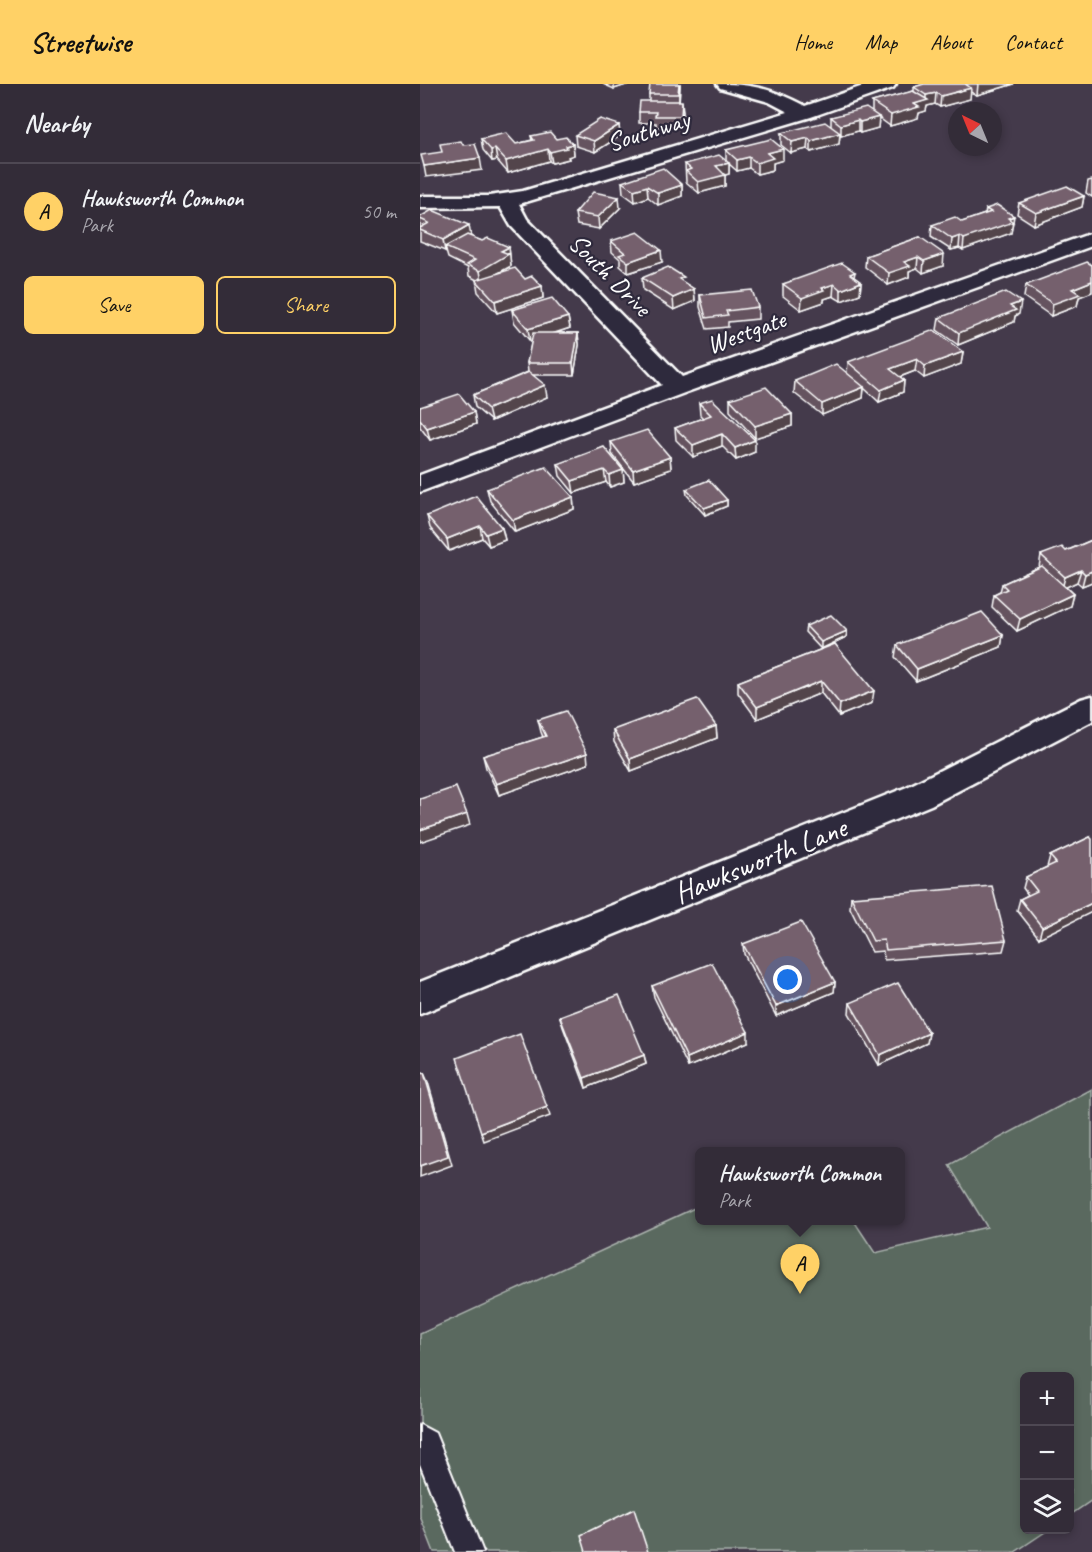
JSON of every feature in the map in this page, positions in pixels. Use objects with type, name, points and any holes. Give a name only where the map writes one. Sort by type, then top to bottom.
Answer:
[{"type":"street","points":[[726,84],[776,98],[804,112]]},
{"type":"street","name":"Southway","points":[[420,202],[507,201],[804,112],[887,84]]},
{"type":"street","name":"South Drive","points":[[507,201],[518,222],[678,387]]},
{"type":"street","name":"Westgate","points":[[420,484],[678,387],[1092,239]]},
{"type":"street","name":"Hawksworth Lane","points":[[420,998],[919,796],[1092,707]]},
{"type":"lane","points":[[420,1438],[425,1443],[469,1552]]},
{"type":"green space","points":[[1092,1089],[1092,1500],[1074,1512],[1074,1372],[1020,1372],[1020,1534],[1042,1534],[1015,1552],[434,1552],[420,1516],[420,1334],[695,1208],[695,1225],[857,1225],[875,1253],[987,1227],[949,1165]]},
{"type":"building","points":[[650,84],[679,84],[678,94],[649,94]]},
{"type":"building","points":[[924,84],[965,84],[971,88],[941,96],[936,93],[926,95],[914,87]]},
{"type":"building","points":[[913,91],[928,100],[914,104],[919,107],[891,115],[872,102]]},
{"type":"building","points":[[640,101],[682,101],[681,116],[655,116],[656,112],[639,112]]},
{"type":"building","points":[[866,108],[879,117],[841,125],[831,117]]},
{"type":"building","points":[[600,119],[619,125],[594,141],[575,135]]},
{"type":"building","points":[[825,122],[840,133],[811,141],[808,138],[792,142],[781,133]]},
{"type":"building","points":[[550,132],[556,139],[566,137],[573,144],[566,146],[567,148],[550,152],[548,149],[506,161],[481,139],[506,133],[516,144],[534,140],[531,136]]},
{"type":"building","points":[[771,139],[783,149],[767,153],[773,158],[757,163],[749,157],[737,160],[726,150]]},
{"type":"building","points":[[461,141],[463,145],[475,144],[480,158],[424,166],[421,155],[442,152],[440,144]]},
{"type":"building","points":[[719,155],[729,163],[716,166],[725,175],[698,182],[686,171],[691,169],[685,164]]},
{"type":"building","points":[[663,168],[682,185],[658,193],[647,186],[634,190],[622,182]]},
{"type":"building","points":[[1067,186],[1084,196],[1036,213],[1019,203]]},
{"type":"building","points":[[593,192],[619,197],[598,217],[575,213]]},
{"type":"building","points":[[997,205],[1014,216],[1008,218],[1013,222],[964,239],[960,236],[952,239],[932,225],[955,217],[962,222],[991,212],[986,209]]},
{"type":"building","points":[[432,210],[469,225],[443,240],[420,230],[429,223],[420,217]]},
{"type":"building","points":[[638,232],[661,250],[628,262],[619,255],[625,253],[611,241]]},
{"type":"building","points":[[467,235],[482,241],[488,238],[509,247],[501,251],[509,254],[480,271],[467,265],[475,260],[445,247]]},
{"type":"building","points":[[920,237],[944,254],[924,261],[918,257],[904,262],[910,266],[889,273],[866,256]]},
{"type":"building","points":[[1087,262],[1092,265],[1092,281],[1072,289],[1080,294],[1053,304],[1026,285]]},
{"type":"building","points":[[842,263],[855,272],[850,274],[861,282],[841,290],[834,284],[802,298],[783,284]]},
{"type":"building","points":[[668,267],[684,277],[679,279],[694,289],[673,298],[642,278]]},
{"type":"building","points":[[515,268],[525,279],[532,276],[542,286],[495,301],[476,280]]},
{"type":"building","points":[[752,290],[758,307],[726,311],[728,315],[706,318],[700,295]]},
{"type":"building","points":[[1006,292],[1021,302],[1010,306],[1016,310],[959,333],[939,318]]},
{"type":"building","points":[[552,298],[568,317],[528,329],[512,310]]},
{"type":"building","points":[[934,330],[963,352],[925,366],[917,359],[890,369],[904,380],[881,390],[848,362]]},
{"type":"building","points":[[533,333],[578,333],[573,363],[527,363]]},
{"type":"building","points":[[836,364],[864,387],[822,404],[795,381]]},
{"type":"building","points":[[529,372],[545,385],[488,409],[473,395]]},
{"type":"building","points":[[766,387],[792,414],[755,426],[730,399]]},
{"type":"building","points":[[459,394],[474,412],[427,428],[420,419],[420,407]]},
{"type":"building","points":[[712,399],[755,440],[735,448],[722,434],[693,445],[675,428],[711,415],[699,403]]},
{"type":"building","points":[[647,430],[670,457],[633,470],[611,442]]},
{"type":"building","points":[[604,447],[623,470],[609,475],[604,470],[572,481],[558,464]]},
{"type":"building","points":[[546,467],[573,497],[513,520],[487,489]]},
{"type":"building","points":[[709,480],[727,500],[704,508],[686,489]]},
{"type":"building","points":[[476,496],[502,528],[486,534],[480,526],[447,539],[427,516]]},
{"type":"building","points":[[1092,540],[1092,571],[1085,574],[1081,570],[1065,577],[1041,555],[1062,547],[1066,551]]},
{"type":"building","points":[[1042,566],[1073,594],[1020,619],[994,595],[1007,589],[1002,584]]},
{"type":"building","points":[[982,612],[1003,635],[917,669],[897,645]]},
{"type":"building","points":[[831,615],[847,631],[821,642],[806,626]]},
{"type":"building","points":[[835,644],[874,691],[840,704],[821,681],[757,707],[738,682]]},
{"type":"building","points":[[697,699],[716,726],[630,759],[613,730]]},
{"type":"building","points":[[566,711],[587,753],[496,784],[483,756],[546,736],[538,720]]},
{"type":"building","points":[[456,787],[467,814],[420,830],[420,799]]},
{"type":"building","points":[[1090,837],[1092,839],[1092,903],[1042,927],[1020,899],[1037,891],[1026,877],[1056,863],[1050,856]]},
{"type":"building","points":[[992,886],[1006,940],[886,950],[884,940],[873,941],[851,897]]},
{"type":"building","points":[[801,922],[835,982],[776,1006],[743,944]]},
{"type":"building","points":[[712,963],[748,1032],[687,1058],[652,986]]},
{"type":"building","points":[[898,983],[929,1033],[880,1055],[850,1003]]},
{"type":"building","points":[[619,995],[644,1055],[584,1078],[560,1017]]},
{"type":"building","points":[[520,1034],[547,1107],[481,1132],[457,1058]]},
{"type":"building","points":[[424,1073],[448,1156],[420,1166],[420,1074]]},
{"type":"building","points":[[634,1509],[648,1552],[586,1552],[581,1535]]},
{"type":"place","name":"Hawksworth Common","points":[[800,1294]]}]
